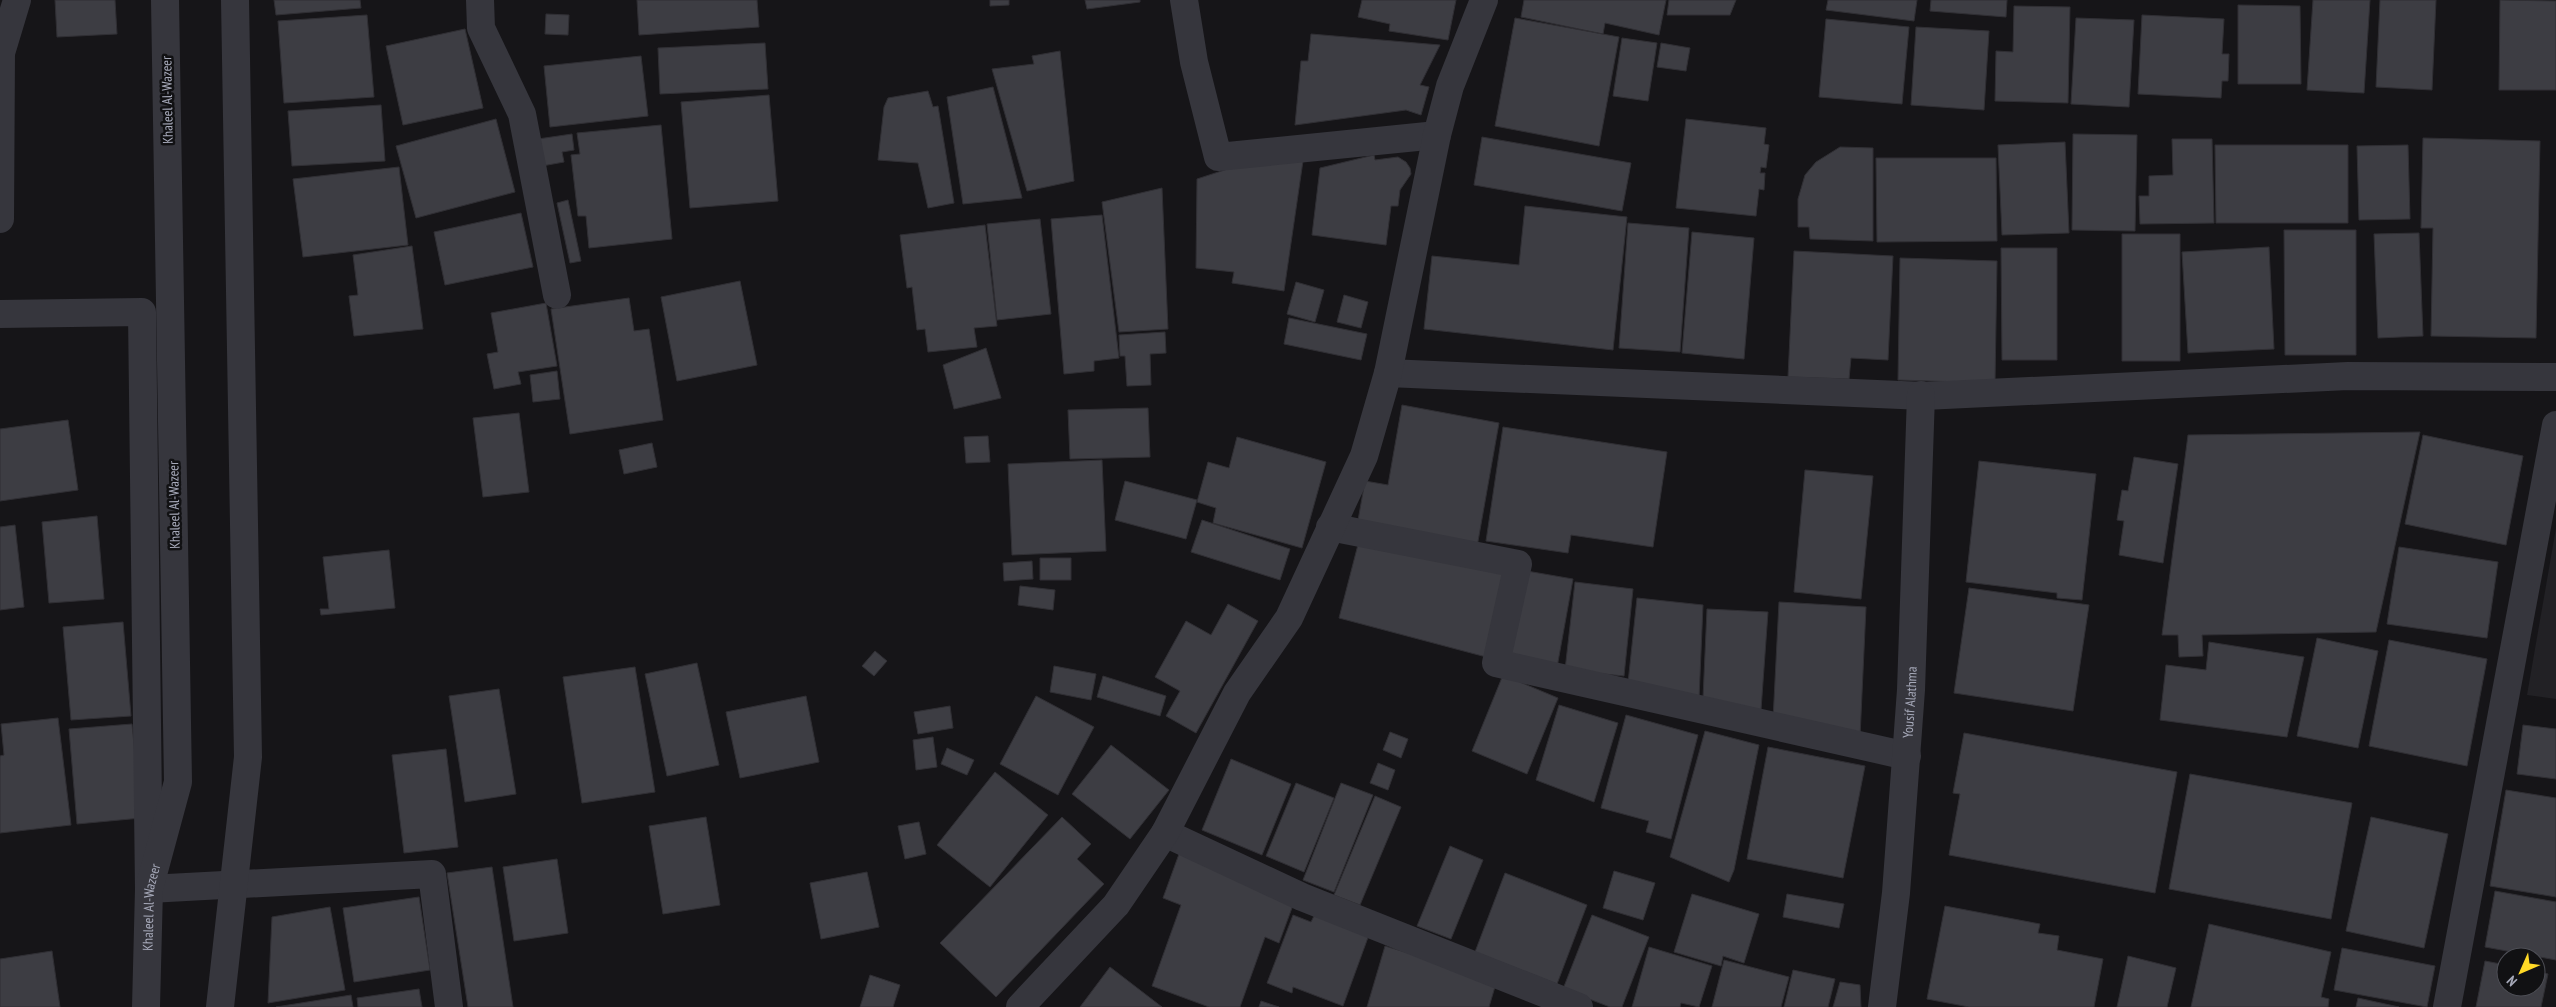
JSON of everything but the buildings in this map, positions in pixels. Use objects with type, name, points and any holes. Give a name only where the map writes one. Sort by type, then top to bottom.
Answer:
[{"type":"street","points":[[0,219],[2,203],[1,53],[17,0]]},
{"type":"street","name":"Khaleel Al-Wazeer","points":[[146,1007],[150,889],[178,782],[165,0]]},
{"type":"street","points":[[220,1007],[248,757],[235,0]]},
{"type":"street","points":[[480,0],[481,28],[522,114],[557,295]]},
{"type":"street","points":[[1184,0],[1194,62],[1218,157],[1437,135]]},
{"type":"street","points":[[1020,1007],[1116,905],[1165,833],[1237,693],[1289,618],[1364,456],[1388,373],[1437,135],[1450,86],[1484,0]]},
{"type":"street","points":[[0,314],[142,312],[150,889],[432,874],[449,1007]]},
{"type":"street","points":[[1388,373],[1921,395],[2348,376],[2556,377]]},
{"type":"street","name":"Yousif Alathma","points":[[1882,1007],[1896,893],[1907,756],[1921,395]]},
{"type":"street","points":[[2447,1007],[2556,425]]},
{"type":"street","points":[[1330,527],[1518,564],[1496,663],[1907,756]]},
{"type":"street","points":[[1165,833],[1302,896],[1579,1007]]},
{"type":"shaded area","points":[[2556,528],[2556,699],[2527,695]]}]
